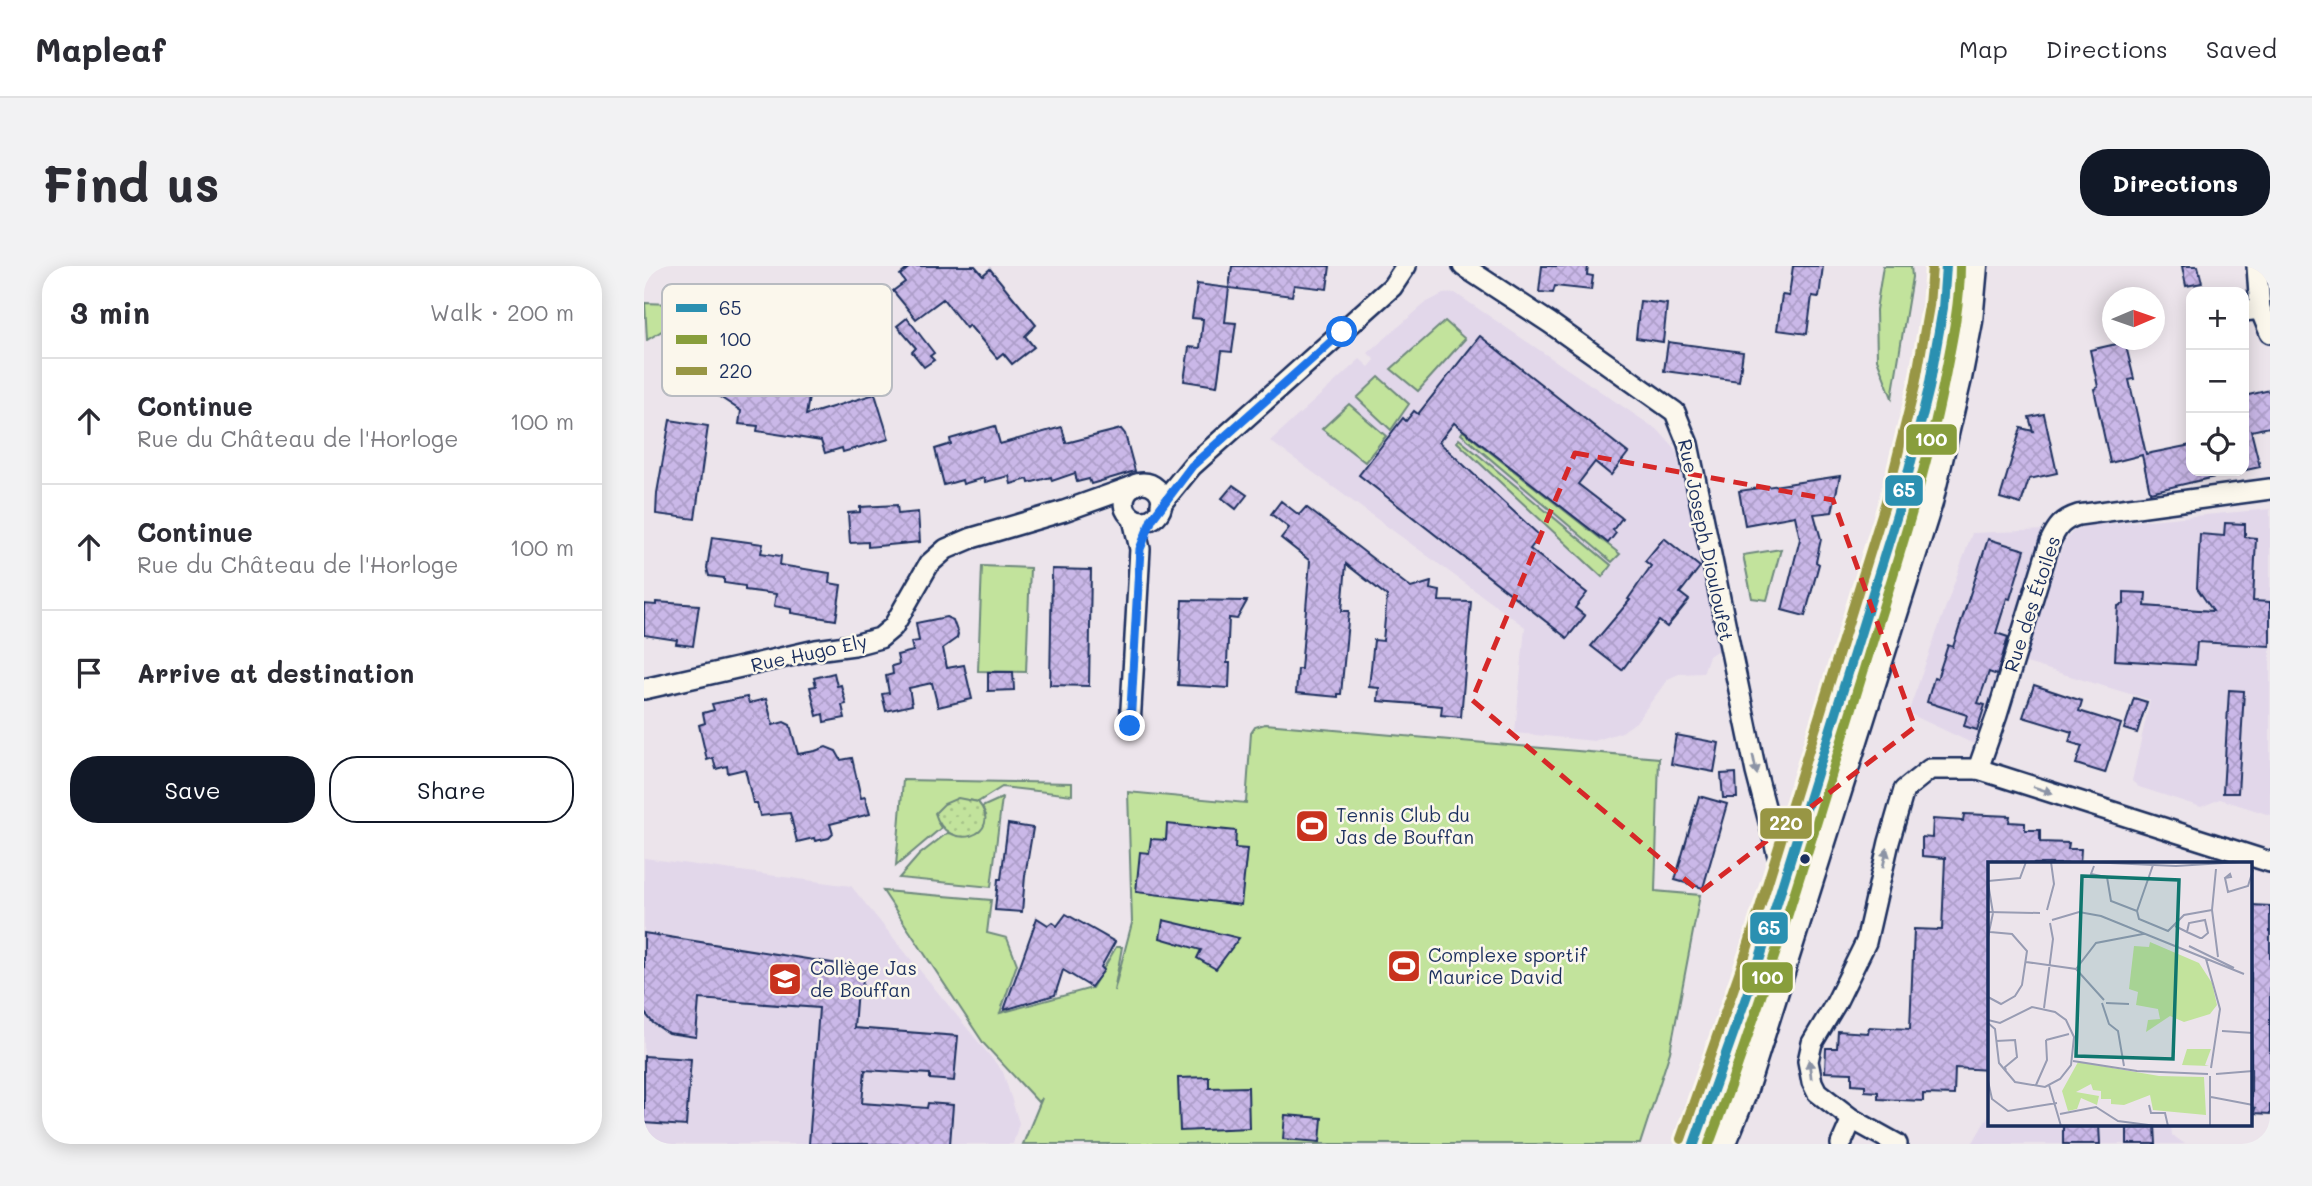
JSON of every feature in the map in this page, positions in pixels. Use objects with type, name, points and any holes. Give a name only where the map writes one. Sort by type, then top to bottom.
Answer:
[{"type":"main road","points":[[1694,1144],[1713,1097],[1784,879],[1904,491],[1931,380],[1946,283],[1946,266]]},
{"type":"main road","points":[[1720,1144],[1744,1082],[1927,502],[1961,355],[1972,286],[1972,266]]},
{"type":"street","points":[[1143,513],[1392,287],[1406,266]]},
{"type":"street","name":"Rue Joseph Diouloufet","points":[[1463,266],[1550,323],[1675,412],[1688,444],[1756,772],[1784,879]]},
{"type":"street","points":[[2258,266],[2252,310],[2270,333]]},
{"type":"street","name":"Rue Hugo Ely","points":[[644,689],[880,638],[893,626],[929,564],[946,549],[972,538],[1090,503],[1140,485],[1182,476]]},
{"type":"street","points":[[1130,726],[1143,513],[1155,489],[1140,485],[1124,499],[1143,513]]},
{"type":"street","name":"Rue des Étoiles","points":[[1978,769],[2056,528],[2066,519],[2078,515],[2270,489]]},
{"type":"street","name":"Rue Hugo Ely","points":[[1090,503],[1143,513]]},
{"type":"street","points":[[1897,1144],[1852,1119],[1817,1092],[1808,1061],[1812,1043],[1836,1003],[1866,942],[1904,790],[1930,769],[1978,769],[2270,862]]},
{"type":"street","points":[[1840,1144],[1852,1119]]},
{"type":"highlighted area","points":[[1575,453],[1833,500],[1915,727],[1700,892],[1472,700]]},
{"type":"shaded area","points":[[1455,293],[1659,431],[1676,450],[1722,645],[1709,656],[1703,673],[1679,674],[1668,679],[1636,722],[1622,732],[1594,741],[1515,733],[1525,627],[1270,441],[1360,359],[1369,367],[1375,360],[1368,353],[1427,302],[1443,294]]},
{"type":"shaded area","points":[[2270,509],[2270,815],[2220,799],[2201,807],[2139,787],[2132,781],[2150,700],[2023,662],[2064,542],[2073,531],[2084,526]]},
{"type":"shaded area","points":[[2046,530],[1976,745],[1908,713],[1972,533]]},
{"type":"shaded area","name":"Collège Jas de Bouffan","points":[[644,858],[851,886],[1003,1072],[1019,1123],[1013,1144],[644,1144]]},
{"type":"shaded area","points":[[1988,1116],[1988,1126],[2171,1126],[2172,1135],[2185,1144],[1972,1144]]},
{"type":"green space","points":[[1883,266],[1911,266],[1912,277],[1892,398],[1877,359],[1876,310]]},
{"type":"green space","points":[[645,303],[662,304],[662,331],[647,340]]},
{"type":"green space","points":[[1445,321],[1465,339],[1418,391],[1391,369]]},
{"type":"green space","points":[[1379,377],[1409,404],[1391,430],[1357,398]]},
{"type":"green space","points":[[1349,404],[1386,436],[1365,462],[1322,429]]},
{"type":"green space","points":[[1463,431],[1620,554],[1612,562],[1461,434]]},
{"type":"green space","points":[[1459,439],[1611,565],[1602,577],[1457,442]]},
{"type":"green space","points":[[1781,549],[1767,600],[1752,598],[1743,555]]},
{"type":"green space","points":[[982,566],[1030,568],[1026,672],[978,671]]},
{"type":"green space","name":"Complexe sportif Maurice David","points":[[1265,724],[1659,758],[1655,891],[1700,895],[1670,1052],[1640,1144],[1023,1144],[1042,1098],[1038,1102],[984,1044],[883,891],[991,900],[987,933],[1007,938],[1017,964],[1000,1013],[1092,988],[1116,947],[1122,947],[1114,991],[1132,923],[1128,792],[1246,803],[1251,733],[1255,727]]},
{"type":"green space","points":[[903,780],[1072,783],[1072,795],[1002,787],[978,802],[969,800],[938,823],[941,828],[896,866]]},
{"type":"green space","points":[[958,798],[978,802],[985,814],[985,824],[972,836],[951,834],[941,826],[935,813],[944,804]]},
{"type":"green space","points":[[1002,798],[991,887],[899,878],[919,855],[947,833],[953,834],[986,815],[982,807]]},
{"type":"building","points":[[911,266],[975,266],[983,275],[990,269],[1036,325],[1025,336],[1034,347],[1012,364],[1003,353],[997,358],[969,325],[966,328],[943,299],[916,319],[893,291],[905,282],[900,275]]},
{"type":"building","points":[[1232,266],[1330,266],[1327,289],[1294,285],[1292,296],[1229,288]]},
{"type":"building","points":[[1542,266],[1588,266],[1587,275],[1593,276],[1591,290],[1555,286],[1553,293],[1539,292]]},
{"type":"building","points":[[1793,266],[1823,266],[1819,297],[1812,296],[1807,334],[1777,330],[1782,295],[1789,296]]},
{"type":"building","points":[[2182,266],[2198,266],[2202,283],[2186,286]]},
{"type":"building","points":[[1197,284],[1229,288],[1225,322],[1236,323],[1232,352],[1222,351],[1217,386],[1184,381],[1189,347],[1200,348],[1203,319],[1192,318]]},
{"type":"building","points":[[1640,301],[1667,304],[1663,342],[1636,338]]},
{"type":"building","points":[[907,318],[934,353],[930,356],[934,360],[924,367],[912,352],[916,348],[897,326]]},
{"type":"building","points":[[1480,336],[1628,453],[1611,475],[1595,462],[1578,484],[1622,518],[1608,543],[1454,423],[1439,442],[1540,536],[1530,549],[1587,593],[1575,608],[1585,616],[1567,638],[1359,475],[1403,418],[1406,421],[1414,411],[1418,414]]},
{"type":"building","points":[[1668,342],[1743,352],[1739,381],[1664,371]]},
{"type":"building","points":[[2102,347],[2102,350],[2127,350],[2134,379],[2129,380],[2146,454],[2186,446],[2186,476],[2219,476],[2150,492],[2142,455],[2110,463],[2094,389],[2098,387],[2090,350]]},
{"type":"building","points":[[2270,390],[2270,427],[2251,431],[2260,467],[2249,469],[2249,413],[2249,395]]},
{"type":"building","points":[[718,396],[809,396],[806,415],[876,396],[889,439],[843,452],[842,448],[825,453],[821,441],[757,431],[758,426],[739,424],[741,411]]},
{"type":"building","points":[[2044,414],[2057,473],[2029,479],[2021,504],[2000,498],[2021,428],[2033,431],[2029,417]]},
{"type":"building","points":[[670,420],[708,426],[695,519],[656,514],[657,493]]},
{"type":"building","points":[[995,426],[1000,444],[1062,427],[1066,443],[1121,429],[1125,434],[1135,471],[1091,484],[1089,479],[1077,482],[1075,473],[1052,481],[1051,477],[1029,483],[1028,479],[1011,484],[1009,476],[985,482],[984,478],[963,484],[962,480],[944,485],[935,449],[951,444],[950,439]]},
{"type":"building","points":[[1840,476],[1832,512],[1814,514],[1821,539],[1816,562],[1819,564],[1805,616],[1782,610],[1800,539],[1795,516],[1745,525],[1739,491]]},
{"type":"building","points":[[1233,485],[1247,495],[1236,509],[1222,498]]},
{"type":"building","points":[[1281,501],[1299,515],[1306,507],[1411,588],[1431,582],[1430,589],[1440,591],[1439,601],[1471,602],[1461,717],[1441,715],[1442,706],[1378,701],[1379,688],[1369,687],[1374,640],[1383,641],[1387,596],[1346,564],[1342,611],[1349,611],[1341,694],[1338,694],[1338,697],[1296,693],[1298,669],[1301,669],[1310,561],[1281,538],[1289,528],[1271,514]]},
{"type":"building","points":[[897,505],[898,514],[918,512],[920,542],[868,547],[868,542],[850,543],[848,513],[860,512],[860,507]]},
{"type":"building","points":[[2225,523],[2245,524],[2245,537],[2256,538],[2253,601],[2270,602],[2270,646],[2197,642],[2195,665],[2115,660],[2118,606],[2124,604],[2124,592],[2146,593],[2145,606],[2213,611],[2197,588],[2200,534],[2224,536]]},
{"type":"building","points":[[712,537],[763,544],[761,553],[781,556],[780,565],[830,573],[829,583],[841,585],[836,620],[791,613],[791,609],[774,606],[776,594],[745,590],[745,586],[724,583],[724,578],[709,576],[707,568]]},
{"type":"building","points":[[1664,538],[1700,567],[1680,593],[1689,600],[1667,627],[1659,621],[1622,670],[1591,646],[1630,600],[1628,599],[1651,566],[1645,561]]},
{"type":"building","points":[[1988,539],[2025,550],[1996,633],[2008,637],[1997,675],[1989,672],[1978,703],[1985,705],[1977,730],[1964,726],[1967,715],[1927,702],[1948,645],[1953,647]]},
{"type":"building","points":[[1052,569],[1091,570],[1089,686],[1050,685]]},
{"type":"building","points":[[1182,600],[1247,601],[1237,619],[1229,618],[1229,688],[1178,685]]},
{"type":"building","points":[[656,602],[699,605],[693,646],[676,644],[677,640],[644,635],[644,604],[656,605]]},
{"type":"building","points":[[946,617],[953,620],[958,634],[957,638],[943,648],[947,668],[964,665],[972,699],[938,707],[932,683],[909,688],[912,705],[886,711],[882,694],[889,693],[886,676],[893,674],[892,666],[899,664],[897,655],[913,651],[911,642],[919,641],[916,623]]},
{"type":"building","points":[[988,672],[1013,672],[1014,690],[988,691]]},
{"type":"building","points":[[834,673],[837,686],[841,685],[846,704],[842,705],[845,718],[824,722],[823,714],[817,716],[810,687],[816,686],[814,678]]},
{"type":"building","points":[[2034,685],[2082,701],[2079,711],[2121,724],[2105,773],[2076,764],[2082,746],[2069,742],[2072,732],[2023,717]]},
{"type":"building","points":[[2229,690],[2244,691],[2238,793],[2223,793]]},
{"type":"building","points":[[747,697],[749,703],[766,699],[773,725],[784,722],[790,725],[798,754],[826,747],[836,751],[841,760],[852,758],[861,798],[865,797],[870,814],[830,824],[833,834],[829,838],[797,842],[790,813],[760,816],[757,803],[753,803],[745,769],[728,773],[727,766],[716,769],[713,758],[707,760],[699,725],[705,723],[703,713],[714,710],[712,704]]},
{"type":"building","points":[[2134,698],[2147,702],[2137,733],[2124,729]]},
{"type":"building","points":[[1676,735],[1719,743],[1714,772],[1671,764]]},
{"type":"building","points":[[1736,773],[1737,798],[1723,798],[1721,774]]},
{"type":"building","points":[[1699,796],[1727,804],[1703,888],[1675,880]]},
{"type":"building","points":[[1964,814],[2010,816],[2009,822],[2025,823],[2025,830],[2040,830],[2040,842],[2069,843],[2068,849],[2081,849],[2080,862],[1988,862],[1988,1070],[1955,1068],[1954,1095],[1923,1094],[1923,1101],[1878,1099],[1878,1092],[1865,1091],[1865,1085],[1852,1084],[1852,1073],[1825,1072],[1826,1048],[1837,1048],[1838,1031],[1868,1033],[1869,1027],[1910,1029],[1914,929],[1942,930],[1945,858],[1922,856],[1922,837],[1932,838],[1933,819],[1963,821]]},
{"type":"building","points":[[1008,824],[1033,828],[1022,912],[995,910]]},
{"type":"building","points":[[1167,824],[1236,831],[1235,848],[1247,849],[1241,905],[1136,892],[1140,852],[1149,853],[1151,839],[1166,840]]},
{"type":"building","points":[[2252,905],[2270,906],[2270,1114],[2254,1113],[2255,1108],[2252,1107]]},
{"type":"building","points":[[1066,914],[1115,942],[1101,967],[1104,970],[1091,987],[1063,970],[1055,995],[1004,1010],[1037,918],[1048,925],[1052,922],[1057,926]]},
{"type":"building","points":[[1163,920],[1239,938],[1216,969],[1197,958],[1201,950],[1160,938]]},
{"type":"building","points":[[644,933],[864,968],[862,989],[857,988],[854,1028],[958,1036],[954,1081],[930,1079],[930,1074],[865,1070],[862,1103],[927,1108],[928,1103],[953,1105],[950,1144],[809,1144],[819,1008],[699,999],[696,1037],[668,1033],[653,1023],[644,1012]]},
{"type":"building","points":[[644,1056],[691,1059],[686,1126],[644,1123]]},
{"type":"building","points":[[1209,1077],[1209,1088],[1248,1087],[1249,1128],[1180,1131],[1178,1078]]},
{"type":"building","points":[[1285,1115],[1322,1118],[1320,1142],[1283,1139]]},
{"type":"building","points":[[2063,1126],[2099,1126],[2100,1144],[2063,1144]]},
{"type":"building","points":[[2127,1126],[2155,1126],[2156,1144],[2127,1144]]},
{"type":"transit line","name":"220","points":[[1681,1139],[1745,956],[1887,498],[1915,386],[1929,306],[1932,266]]},
{"type":"transit line","name":"65","points":[[1694,1144],[1759,961],[1901,502],[1929,388],[1943,308],[1946,266]]},
{"type":"transit line","name":"100","points":[[1709,1144],[1792,902],[1911,515],[1949,358],[1960,266]]},
{"type":"place","name":"Tennis Club du Jas de Bouffan","points":[[1312,826]]},
{"type":"place","name":"Complexe sportif Maurice David","points":[[1404,966]]},
{"type":"place","name":"Collège Jas de Bouffan","points":[[785,979]]},
{"type":"route","points":[[1130,726],[1140,549],[1152,519],[1192,466],[1342,332]]}]
